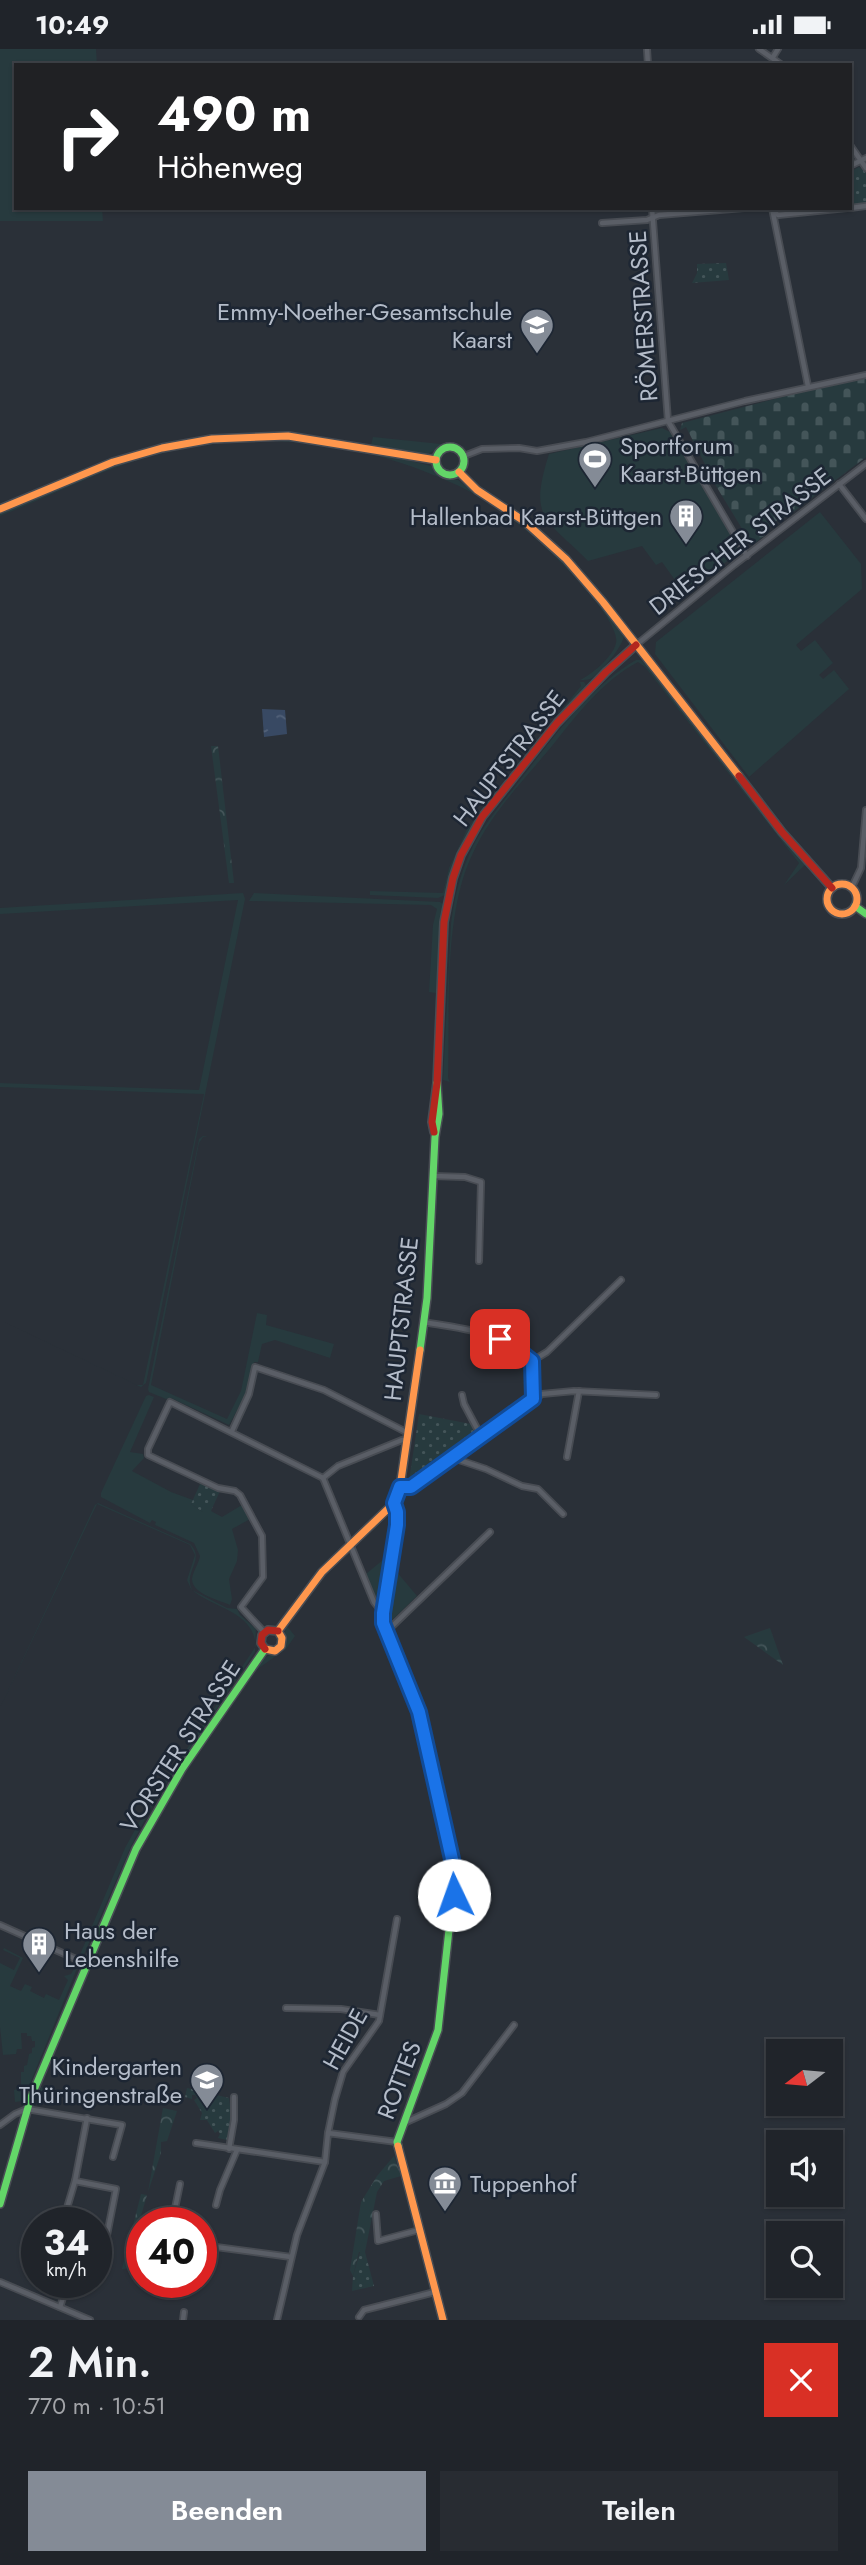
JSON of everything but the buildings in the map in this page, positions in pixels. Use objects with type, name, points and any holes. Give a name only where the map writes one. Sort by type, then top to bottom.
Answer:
[{"type":"street","points":[[758,49],[780,63]]},
{"type":"street","points":[[773,57],[778,49]]},
{"type":"street","points":[[852,147],[864,160],[866,168]]},
{"type":"street","name":"RÖMERSTRASSE","points":[[652,210],[668,421]]},
{"type":"street","points":[[602,223],[724,210]]},
{"type":"street","points":[[772,210],[808,386]]},
{"type":"street","points":[[774,210],[778,215],[829,210]]},
{"type":"street","points":[[464,456],[482,449],[519,448],[537,451],[569,446],[808,386],[866,375]]},
{"type":"street","points":[[668,421],[747,556]]},
{"type":"street","points":[[0,509],[110,463],[169,446],[223,437],[311,437],[402,456],[436,460]]},
{"type":"street","points":[[448,447],[457,449],[464,456],[464,465],[459,472],[453,475],[443,474],[438,470],[436,460],[439,451],[448,447]]},
{"type":"street","name":"DRIESCHER STRASSE","points":[[636,645],[866,464]]},
{"type":"street","points":[[459,472],[481,492],[524,521],[566,559],[782,832],[832,888]]},
{"type":"street","points":[[839,484],[866,519]]},
{"type":"street","name":"HAUPTSTRASSE","points":[[394,1503],[400,1487],[424,1322],[444,922],[453,878],[461,855],[482,817],[566,713],[636,645]]},
{"type":"street","points":[[852,887],[861,868],[866,810]]},
{"type":"street","points":[[844,884],[852,887],[856,894],[855,906],[847,913],[833,910],[827,897],[832,888],[844,884]]},
{"type":"street","points":[[855,906],[866,914]]},
{"type":"street","points":[[433,1176],[465,1177],[481,1182],[479,1261]]},
{"type":"street","points":[[532,1361],[547,1352],[621,1279]]},
{"type":"street","points":[[424,1322],[494,1336],[512,1345],[532,1361],[533,1399]]},
{"type":"street","points":[[232,1431],[246,1400],[255,1367],[324,1390],[407,1437],[338,1466],[323,1478]]},
{"type":"street","points":[[567,1457],[579,1391]]},
{"type":"street","points":[[400,1487],[411,1487],[533,1399],[547,1392],[656,1395]]},
{"type":"street","points":[[462,1395],[481,1436]]},
{"type":"street","points":[[278,1631],[271,1629],[264,1632],[241,1607],[263,1577],[262,1536],[240,1495],[164,1464],[150,1457],[147,1452],[170,1402],[323,1478],[374,1602],[383,1613]]},
{"type":"street","points":[[452,1457],[520,1485],[538,1489],[563,1514]]},
{"type":"street","points":[[383,1613],[397,1525],[394,1503]]},
{"type":"street","name":"VORSTER STRASSE","points":[[265,1649],[275,1651],[281,1646],[282,1638],[278,1631],[309,1588],[351,1542],[394,1503]]},
{"type":"street","points":[[387,1631],[490,1532]]},
{"type":"street","name":"ROTTES","points":[[383,1613],[387,1631],[419,1712],[455,1881],[436,2038],[397,2142],[443,2320]]},
{"type":"street","name":"VORSTER STRASSE","points":[[264,1632],[261,1639],[265,1649]]},
{"type":"street","name":"VORSTER STRASSE","points":[[0,2204],[27,2109],[136,1849],[182,1769],[265,1649]]},
{"type":"street","name":"HEIDE","points":[[278,2320],[291,2257],[325,2162],[335,2098],[343,2072],[379,2021],[397,1919]]},
{"type":"street","points":[[0,1925],[87,1964]]},
{"type":"street","points":[[286,2008],[341,2009],[380,2015]]},
{"type":"street","points":[[403,2124],[463,2094],[514,2025]]},
{"type":"street","points":[[229,2149],[234,2120],[234,2097]]},
{"type":"street","points":[[0,2125],[27,2109],[122,2125],[113,2157]]},
{"type":"street","points":[[67,2207],[75,2181],[86,2119]]},
{"type":"street","points":[[328,2133],[397,2142]]},
{"type":"street","points":[[196,2143],[325,2162]]},
{"type":"street","points":[[216,2205],[237,2150]]},
{"type":"street","points":[[75,2181],[116,2189],[112,2209]]},
{"type":"street","points":[[175,2207],[180,2184]]},
{"type":"street","points":[[376,2214],[377,2241],[419,2230]]},
{"type":"street","points":[[217,2247],[291,2257]]},
{"type":"street","points":[[0,2282],[90,2320]]},
{"type":"street","points":[[359,2317],[364,2310],[435,2292]]},
{"type":"street","points":[[60,2307],[63,2298]]},
{"type":"street","points":[[183,2320],[184,2312]]},
{"type":"green space","points":[[0,49],[96,49],[97,63],[14,63],[14,210],[102,210],[103,221],[0,221]]},
{"type":"green space","points":[[859,167],[866,173],[866,203],[852,205],[852,170]]},
{"type":"green space","points":[[726,263],[729,280],[692,283],[697,273],[697,264]]},
{"type":"green space","points":[[866,378],[866,457],[788,516],[780,518],[769,527],[768,533],[752,545],[716,486],[686,427],[680,430],[682,423]]},
{"type":"green space","points":[[662,428],[670,432],[739,549],[738,553],[693,587],[683,575],[675,580],[662,562],[656,565],[642,546],[588,561],[552,526],[541,506],[540,493],[549,454]]},
{"type":"green space","points":[[373,437],[453,443],[468,448],[446,444],[428,454],[393,450],[371,445]]},
{"type":"green space","points":[[242,438],[310,440],[367,450],[431,466],[444,478],[458,480],[532,532],[564,561],[624,635],[620,645],[596,675],[580,680],[611,654],[616,643],[615,632],[596,602],[551,553],[504,513],[459,486],[403,464],[346,448],[264,441],[179,449],[120,466],[0,516],[0,512],[126,461],[175,448]]},
{"type":"green space","points":[[820,512],[861,564],[862,589],[796,645],[801,651],[815,640],[833,663],[819,675],[823,679],[834,670],[849,689],[749,777],[655,654],[656,642]]},
{"type":"green space","points":[[636,660],[647,665],[806,864],[784,885],[799,863],[645,667],[638,662],[613,679],[581,711],[519,784],[480,838],[473,853],[463,877],[452,933],[449,993],[450,1082],[443,1080],[451,924],[459,884],[473,846],[495,812],[573,714],[603,684]]},
{"type":"green space","points":[[580,682],[586,685],[479,817],[457,855],[445,895],[438,898],[370,895],[370,891],[443,893],[449,868],[468,827],[581,686]]},
{"type":"green space","points":[[211,746],[218,746],[234,883],[229,883]]},
{"type":"green space","points":[[243,893],[245,899],[146,1383],[141,1387],[0,1320],[137,1385],[143,1385],[204,1094],[0,1087],[0,1083],[199,1090],[238,900],[0,914],[0,908]]},
{"type":"green space","points":[[254,893],[443,904],[430,1141],[436,993],[429,992],[433,925],[437,909],[431,905],[249,901]]},
{"type":"green space","points":[[203,1136],[208,1136],[203,1137],[199,1143],[151,1385],[227,1419],[241,1391],[257,1313],[267,1315],[266,1325],[334,1344],[330,1358],[275,1340],[262,1344],[258,1362],[254,1362],[248,1391],[229,1425],[171,1398],[166,1399],[149,1392],[148,1389],[199,1139]]},
{"type":"green space","points":[[146,1396],[154,1397],[130,1452],[143,1454],[144,1458],[132,1471],[171,1492],[193,1500],[191,1504],[203,1512],[211,1511],[222,1517],[242,1505],[250,1519],[232,1529],[238,1550],[237,1561],[229,1579],[232,1599],[230,1605],[207,1596],[193,1584],[192,1579],[200,1556],[194,1543],[101,1497]]},
{"type":"green space","points":[[419,1414],[471,1424],[474,1433],[470,1440],[449,1456],[445,1452],[416,1473],[418,1477],[412,1482],[409,1481]]},
{"type":"green space","points":[[201,1482],[220,1491],[210,1513],[191,1504]]},
{"type":"green space","points":[[98,1503],[190,1544],[196,1555],[190,1577],[192,1590],[187,1580],[195,1555],[190,1545],[97,1504],[0,1708],[95,1505]]},
{"type":"green space","points":[[390,1554],[383,1590],[375,1599],[366,1574]]},
{"type":"green space","points":[[396,1571],[417,1596],[391,1621],[387,1616]]},
{"type":"green space","points":[[193,1591],[227,1608],[237,1609],[256,1629],[255,1643],[248,1625],[240,1617]]},
{"type":"green space","points":[[286,1625],[295,1636],[286,1649],[256,1670],[160,1811],[142,1848],[159,1811],[183,1771],[264,1658],[283,1648]]},
{"type":"green space","points":[[770,1628],[783,1665],[744,1637]]},
{"type":"green space","points":[[255,1647],[255,1652],[157,1797],[131,1846],[82,1959],[32,1939],[0,1921],[79,1957],[125,1848],[146,1810]]},
{"type":"green space","points":[[140,1852],[40,2085],[43,2089],[56,2091],[55,2097],[36,2096],[34,2108],[32,2107],[41,2080]]},
{"type":"green space","points":[[4,1948],[23,1958],[10,1986],[21,1991],[25,1984],[32,1987],[30,1991],[44,1998],[46,1994],[59,2000],[68,1980],[64,1976],[71,1974],[77,1964],[78,1966],[23,2101],[15,2102],[14,2090],[21,2088],[21,2072],[24,2072],[35,2041],[32,2041],[31,2036],[27,2036],[27,2033],[21,2033],[22,2049],[17,2049],[16,2054],[3,2055],[0,1963],[14,1970],[20,1958],[3,1950]]},
{"type":"green space","points":[[187,2088],[229,2098],[232,2119],[227,2140],[218,2138],[220,2134],[218,2131],[215,2133],[207,2120],[200,2120],[202,2113],[194,2100],[197,2098],[195,2095],[192,2095],[192,2099],[185,2097]]},
{"type":"green space","points":[[163,2108],[177,2111],[167,2141],[161,2142],[161,2153],[148,2192]]},
{"type":"green space","points":[[394,2156],[401,2176],[384,2181],[377,2192],[365,2252],[359,2252],[353,2276],[350,2270],[361,2202],[377,2176]]},
{"type":"green space","points":[[141,2194],[147,2195],[143,2207],[138,2207]]},
{"type":"green space","points":[[360,2252],[365,2252],[374,2286],[352,2291],[353,2276]]},
{"type":"green space","points":[[126,2253],[126,2269],[122,2269]]},
{"type":"water","points":[[262,709],[285,710],[287,734],[264,737]]},
{"type":"traffic: fast","points":[[450,447],[460,451],[464,461],[460,471],[450,475],[440,471],[436,461],[440,451],[450,447]]},
{"type":"traffic: fast","points":[[855,906],[866,914]]},
{"type":"traffic: fast","points":[[420,1350],[427,1298],[435,1137],[439,1114],[437,1083]]},
{"type":"traffic: fast","points":[[394,1503],[397,1525],[382,1618],[419,1712],[455,1875],[438,2030],[397,2142],[398,2146]]},
{"type":"traffic: fast","points":[[0,2204],[31,2097],[136,1849],[182,1769],[265,1649]]},
{"type":"traffic: slow","points":[[0,509],[113,462],[162,448],[212,439],[288,436],[436,460]]},
{"type":"traffic: slow","points":[[459,472],[477,490],[524,521],[566,559],[603,602],[739,776]]},
{"type":"traffic: slow","points":[[842,884],[848,885],[856,893],[857,899],[856,905],[848,913],[842,914],[836,913],[828,905],[827,899],[828,893],[836,885],[842,884]]},
{"type":"traffic: slow","points":[[278,1631],[322,1572],[394,1503],[400,1487],[420,1350]]},
{"type":"traffic: slow","points":[[265,1649],[275,1651],[281,1646],[282,1638],[278,1631]]},
{"type":"traffic: slow","points":[[398,2146],[443,2320]]},
{"type":"traffic: jam","points":[[434,1132],[432,1122],[437,1083],[444,922],[461,855],[482,817],[557,723],[636,645]]},
{"type":"traffic: jam","points":[[739,776],[782,832],[832,888]]},
{"type":"traffic: jam","points":[[265,1649],[261,1643],[262,1635],[268,1630],[278,1631]]},
{"type":"place","name":"Emmy-Noether-Gesamtschule Kaarst","points":[[537,355]]},
{"type":"place","name":"Sportforum Kaarst-Büttgen","points":[[595,489]]},
{"type":"place","name":"Hallenbad Kaarst-Büttgen","points":[[686,546]]},
{"type":"place","name":"Haus der Lebenshilfe","points":[[39,1974]]},
{"type":"place","name":"Kindergarten Thüringenstraße","points":[[207,2110]]},
{"type":"place","name":"Tuppenhof","points":[[445,2213]]},
{"type":"route","points":[[454,1895],[454,1868],[419,1712],[382,1618],[397,1525],[394,1503],[400,1487],[411,1487],[533,1399],[532,1361],[500,1339]]}]
